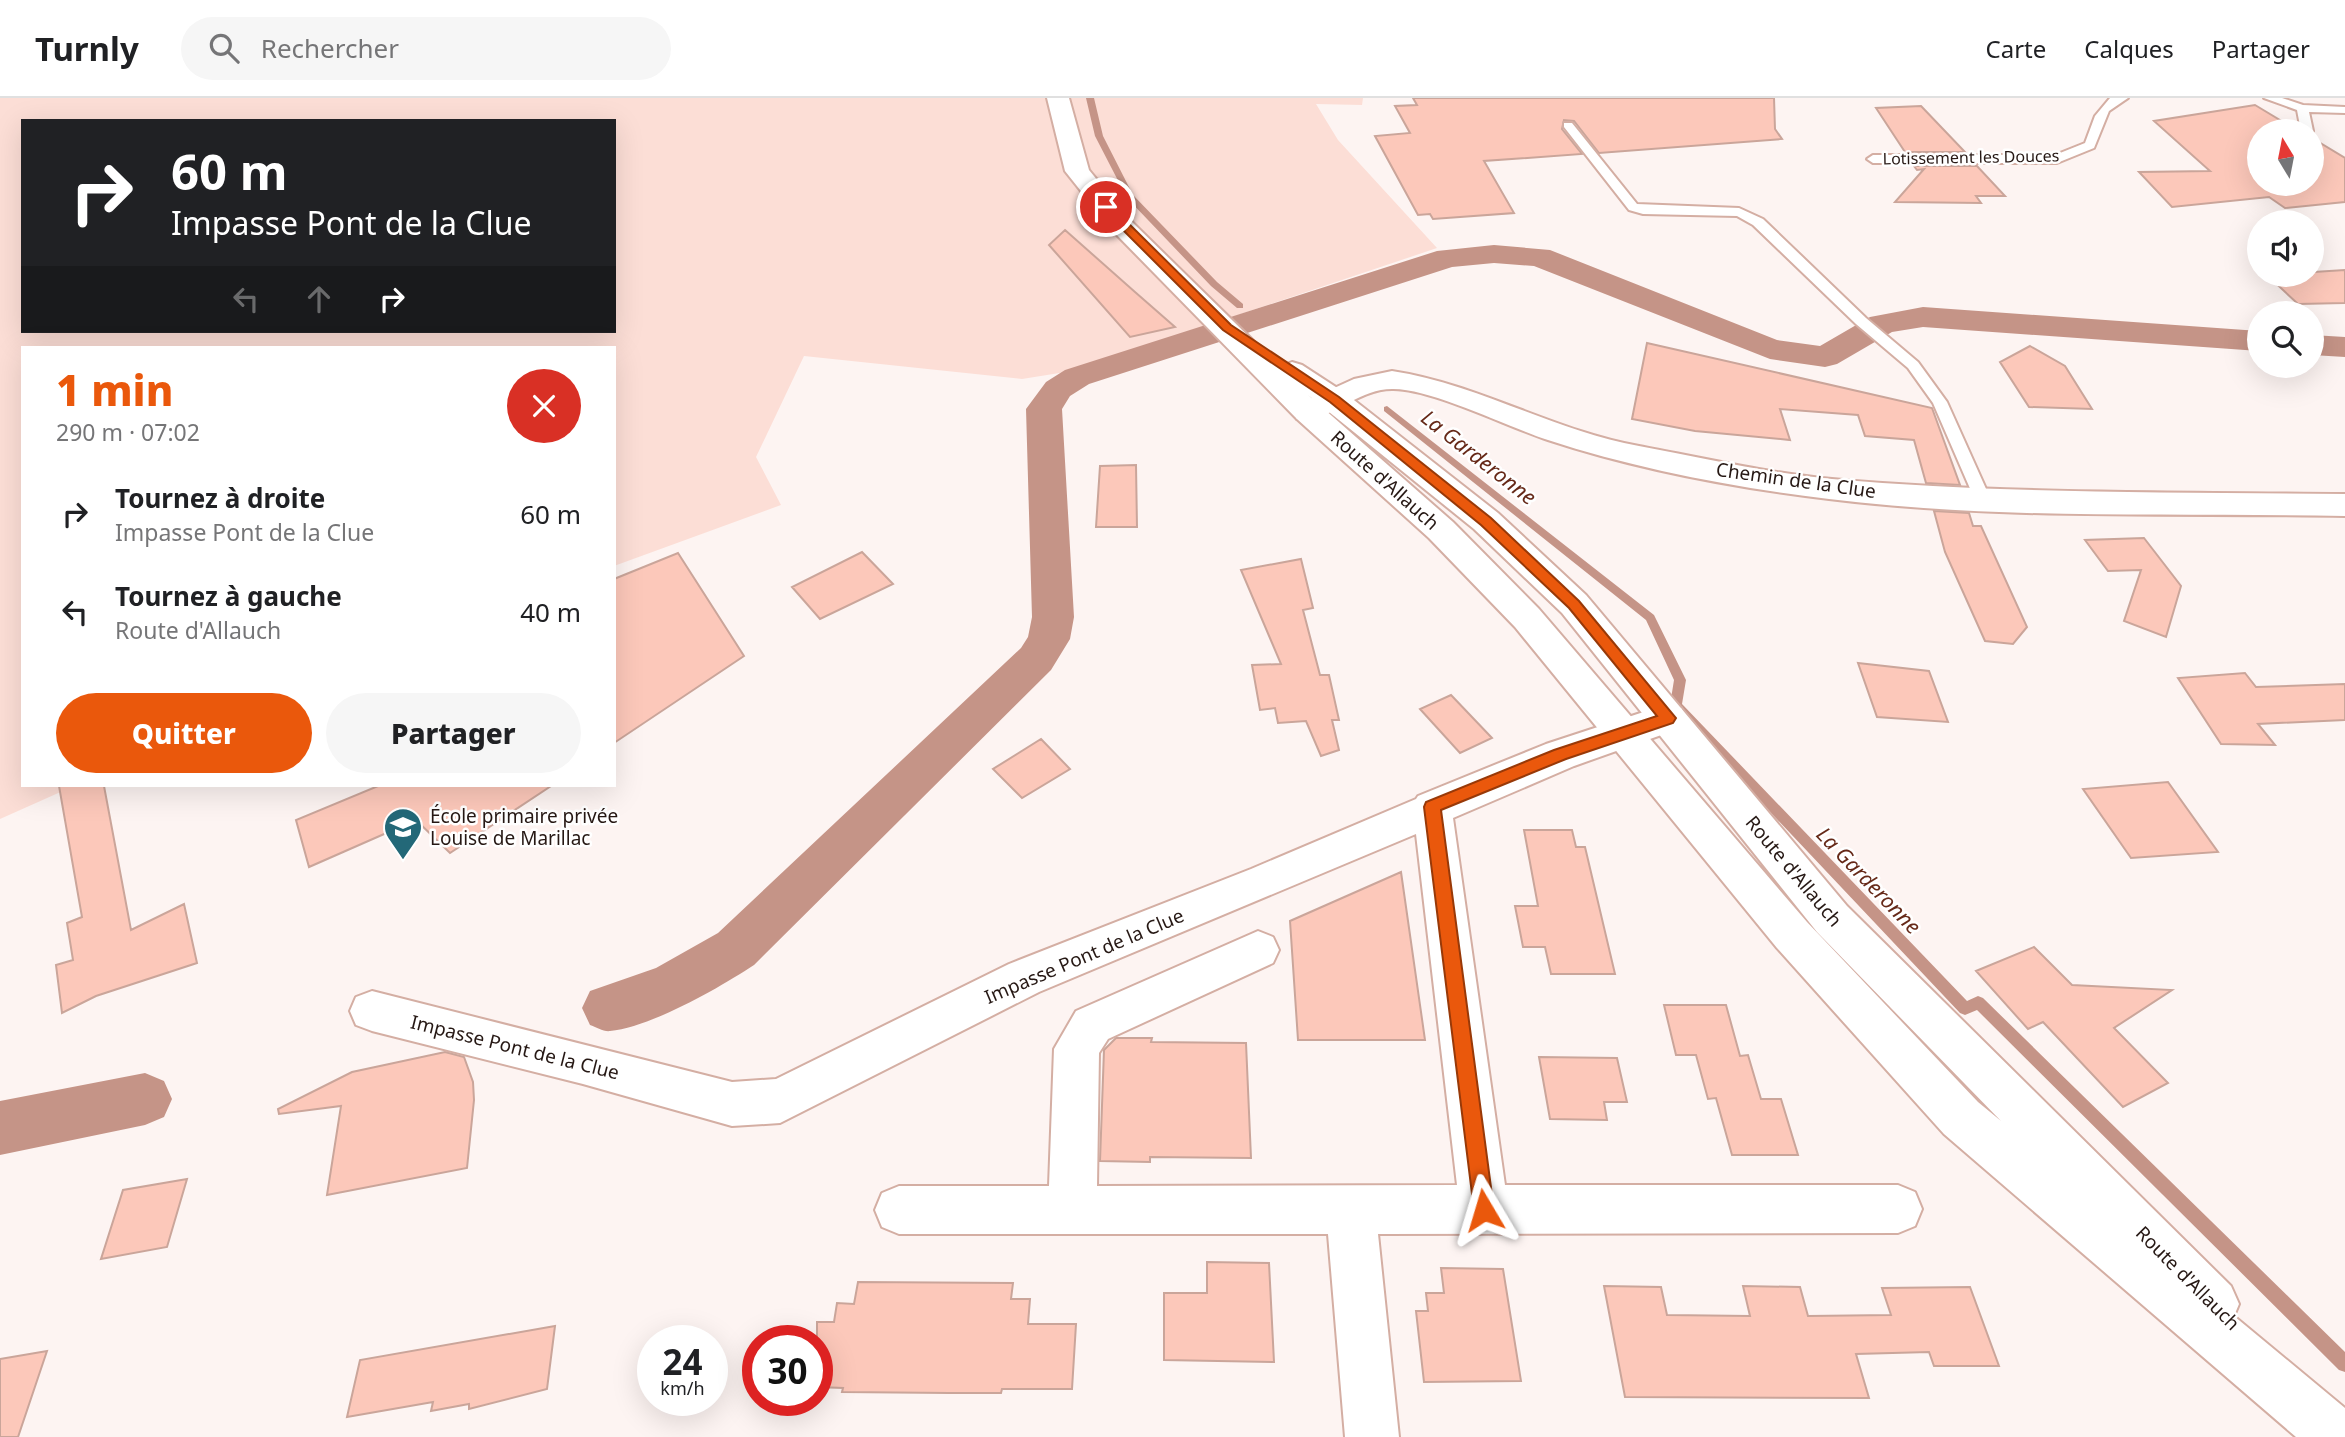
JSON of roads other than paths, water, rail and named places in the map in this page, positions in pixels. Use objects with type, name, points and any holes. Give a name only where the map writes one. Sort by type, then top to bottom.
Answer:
[{"type":"street","name":"Route d'Allauch","points":[[1058,98],[1077,171],[1121,225],[1227,328],[1321,406],[1486,522],[1574,604],[1832,919],[2345,1437]]},
{"type":"street","name":"Chemin de la Clue","points":[[1321,406],[1364,386],[1392,380],[1425,385],[1558,433],[1633,455],[1829,489],[1983,500],[2345,505]]},
{"type":"street","name":"Route d'Allauch","points":[[1321,406],[1527,618],[1621,734],[1792,935],[1961,1118],[2337,1437]]},
{"type":"street","name":"Impasse Pont de la Clue","points":[[372,1011],[583,1063],[732,1104],[780,1101],[1024,978],[1266,881],[1432,807],[1560,755],[1668,718]]},
{"type":"street","points":[[1432,807],[1484,1210]]},
{"type":"street","points":[[1792,935],[1832,919]]},
{"type":"street","points":[[1072,1210],[1077,1049],[1093,1025],[1258,950]]},
{"type":"street","points":[[899,1210],[1898,1209]]},
{"type":"street","points":[[1351,1210],[1372,1437]]},
{"type":"lane","name":"Lotissement les Douces","points":[[1873,159],[2057,159],[2090,145],[2104,106],[2122,98]]},
{"type":"lane","points":[[2270,98],[2302,108],[2345,110]]},
{"type":"lane","points":[[2302,108],[2304,119]]},
{"type":"lane","points":[[1569,125],[1633,206],[1643,211],[1739,212],[1758,222],[1861,321],[1913,365],[1940,402],[1983,500]]},
{"type":"waterway","name":"La Garderonne","points":[[1090,98],[1099,136],[1130,196],[1214,284],[1240,306]]},
{"type":"waterway","points":[[608,1008],[675,984],[736,949],[1036,659],[1049,639],[1053,617],[1044,409],[1058,389],[1077,377],[1448,258],[1494,254],[1539,257],[1770,349],[1825,357],[1882,324],[1923,317],[2247,340]]},
{"type":"waterway","points":[[2324,346],[2345,347]]},
{"type":"waterway","name":"La Garderonne","points":[[1387,409],[1650,618],[1680,680],[1676,705],[1965,1009],[1978,1002],[2345,1364]]},
{"type":"waterway","points":[[0,1128],[145,1099]]},
{"type":"place","name":"École primaire privée Louise de Marillac","points":[[403,861]]}]
